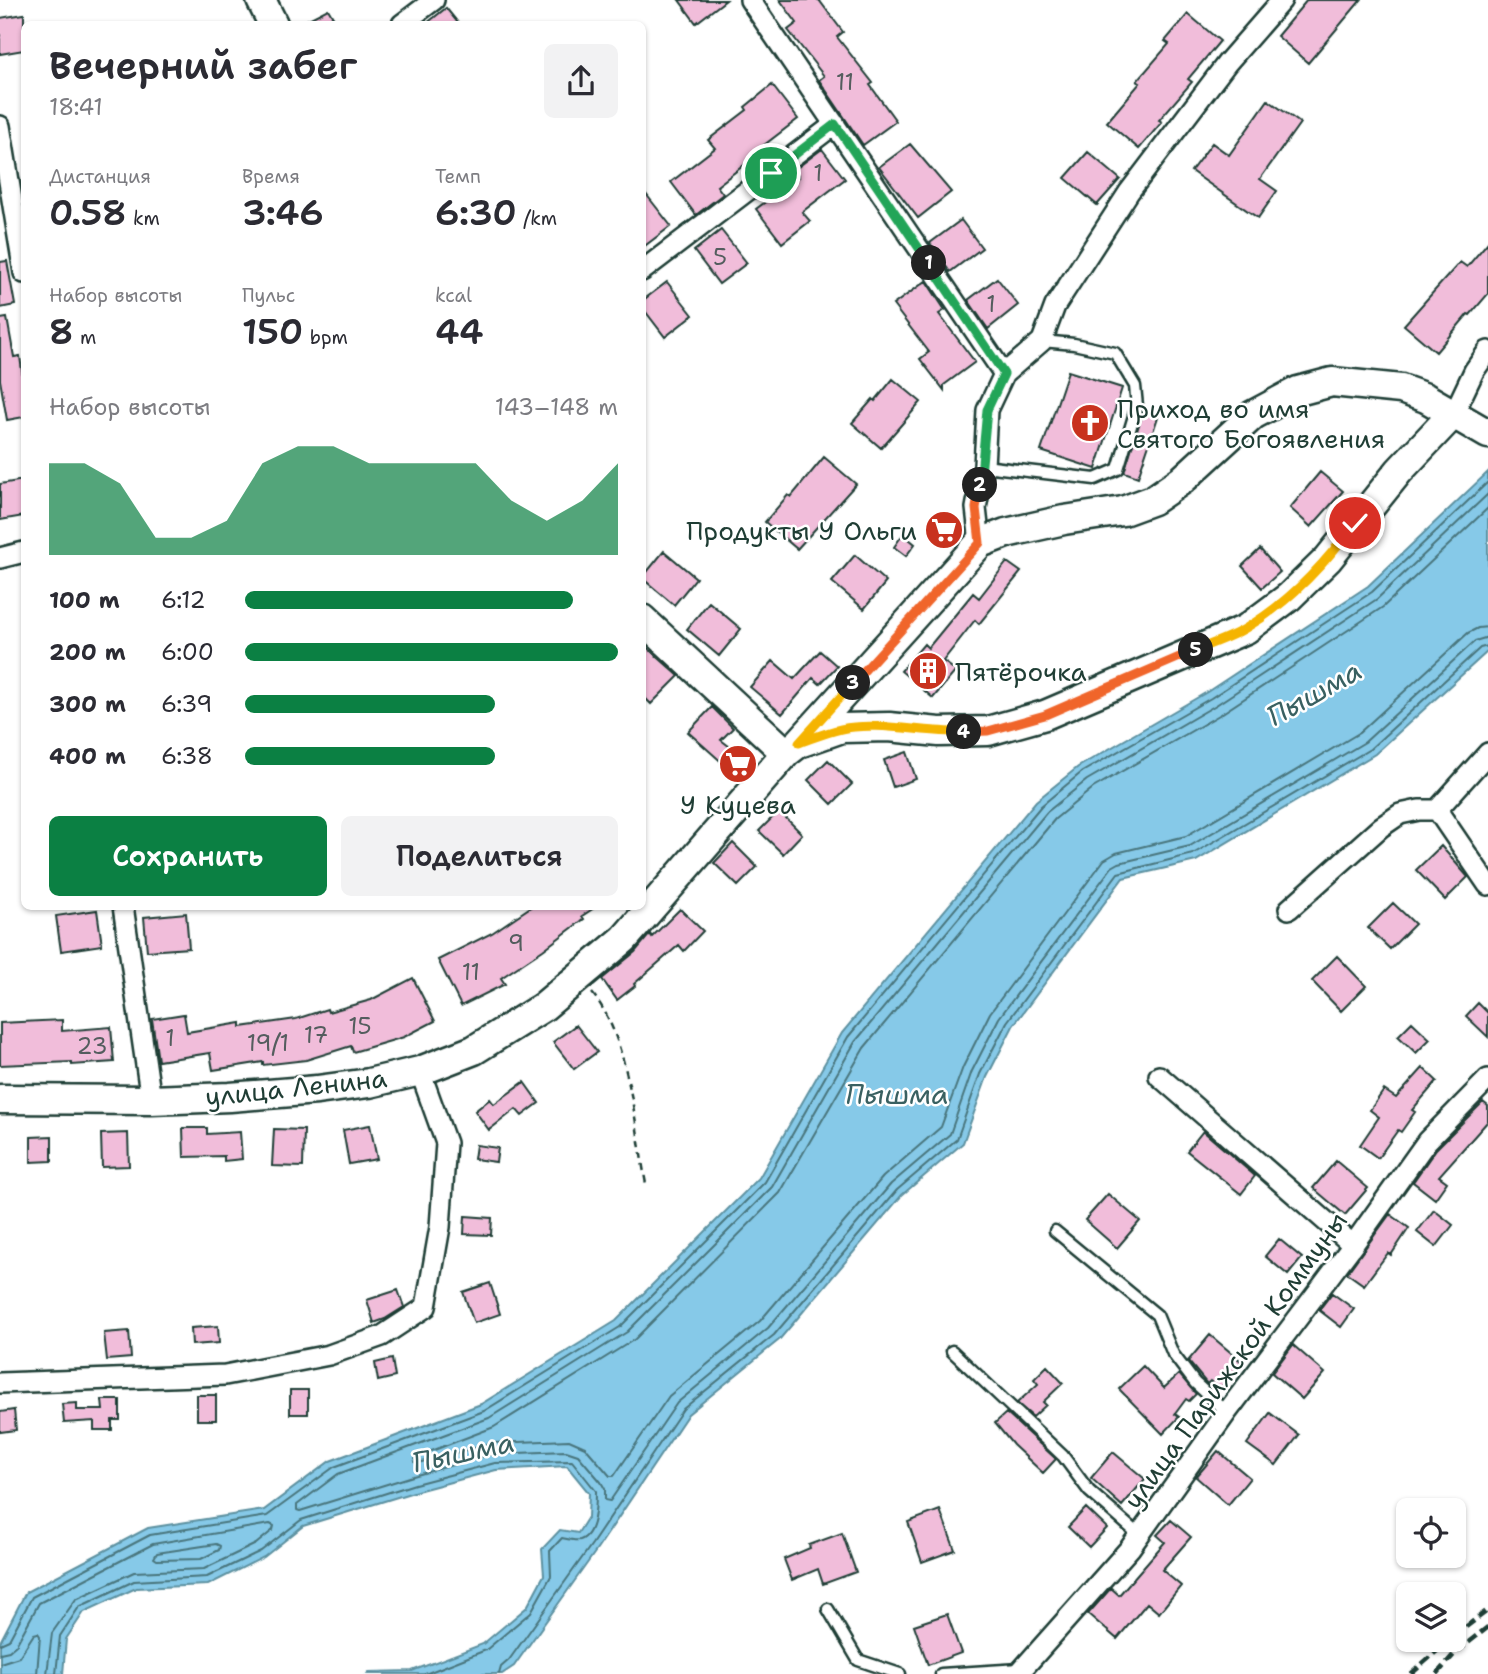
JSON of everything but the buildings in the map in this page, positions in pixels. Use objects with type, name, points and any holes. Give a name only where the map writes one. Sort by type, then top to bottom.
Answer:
[{"type":"main road","points":[[261,0],[272,21]]},
{"type":"main road","points":[[980,543],[1006,533],[1064,520],[1123,511],[1153,499],[1182,480],[1252,415],[1298,391],[1332,383],[1401,388],[1426,398],[1488,434]]},
{"type":"main road","points":[[646,622],[792,748],[842,728],[988,731],[1045,715],[1246,629],[1289,597],[1328,559],[1399,471],[1454,413]]},
{"type":"main road","name":"улица Ленина","points":[[0,1099],[151,1100],[317,1090],[369,1083],[420,1070],[474,1050],[543,1007],[624,939],[792,748],[980,543]]},
{"type":"street","points":[[406,21],[434,0]]},
{"type":"street","points":[[750,0],[1004,374]]},
{"type":"street","points":[[980,543],[976,508],[984,466],[987,410],[1004,374],[1042,341],[1055,306],[1129,192],[1227,63],[1282,0]]},
{"type":"street","points":[[646,268],[835,124]]},
{"type":"street","points":[[0,126],[21,255]]},
{"type":"street","points":[[1454,413],[1474,371],[1488,351]]},
{"type":"street","points":[[0,558],[21,553]]},
{"type":"street","points":[[1289,909],[1381,827],[1400,814],[1437,810],[1488,753]]},
{"type":"street","points":[[1437,810],[1488,885]]},
{"type":"street","points":[[124,910],[151,1100]]},
{"type":"street","points":[[0,1383],[225,1375],[330,1355],[383,1336],[426,1307],[440,1227],[446,1143],[420,1070]]},
{"type":"street","points":[[1159,1076],[1353,1245]]},
{"type":"street","name":"улица Парижской Коммуны","points":[[1020,1671],[1139,1535],[1427,1141],[1488,1079]]},
{"type":"lane","points":[[984,466],[1095,479],[1118,469],[1137,406],[1135,386],[1115,353],[1074,344],[1042,341]]},
{"type":"lane","points":[[1055,1231],[1157,1315],[1173,1354],[1195,1383],[1227,1412]]},
{"type":"lane","points":[[952,1351],[1063,1456],[1090,1491],[1139,1535]]},
{"type":"lane","points":[[828,1609],[858,1660],[900,1674]]},
{"type":"lane","points":[[942,1674],[1020,1671]]},
{"type":"path","points":[[578,978],[600,1004],[613,1025],[626,1077],[646,1184]]},
{"type":"water","name":"Пышма","points":[[1488,472],[1488,651],[1375,754],[1196,861],[1123,878],[1013,1026],[987,1077],[963,1143],[902,1195],[779,1340],[688,1414],[514,1666],[502,1674],[367,1674],[412,1671],[483,1644],[527,1607],[544,1575],[542,1549],[560,1530],[578,1533],[588,1517],[589,1493],[567,1466],[496,1470],[303,1526],[264,1557],[208,1585],[136,1588],[84,1612],[66,1639],[63,1674],[0,1674],[0,1642],[26,1592],[148,1528],[264,1510],[330,1461],[481,1404],[616,1321],[759,1178],[842,1033],[1036,801],[1078,767],[1207,692],[1368,586]]},
{"type":"railway","points":[[1466,1627],[1488,1610]]},
{"type":"railway","points":[[1437,1674],[1456,1652],[1488,1627]]},
{"type":"railway","points":[[1411,1674],[1436,1652]]},
{"type":"place","name":"Приход во имя Святого Богоявления","points":[[1090,423]]},
{"type":"place","name":"Продукты У Ольги","points":[[944,530]]},
{"type":"place","name":"Пятёрочка","points":[[928,671]]},
{"type":"place","name":"У Куцева","points":[[738,764]]},
{"type":"route","points":[[771,173],[835,124],[1004,374],[987,410],[984,466],[976,508],[980,543],[799,743],[842,728],[988,731],[1045,715],[1246,629],[1289,597],[1328,559],[1355,523]]}]
